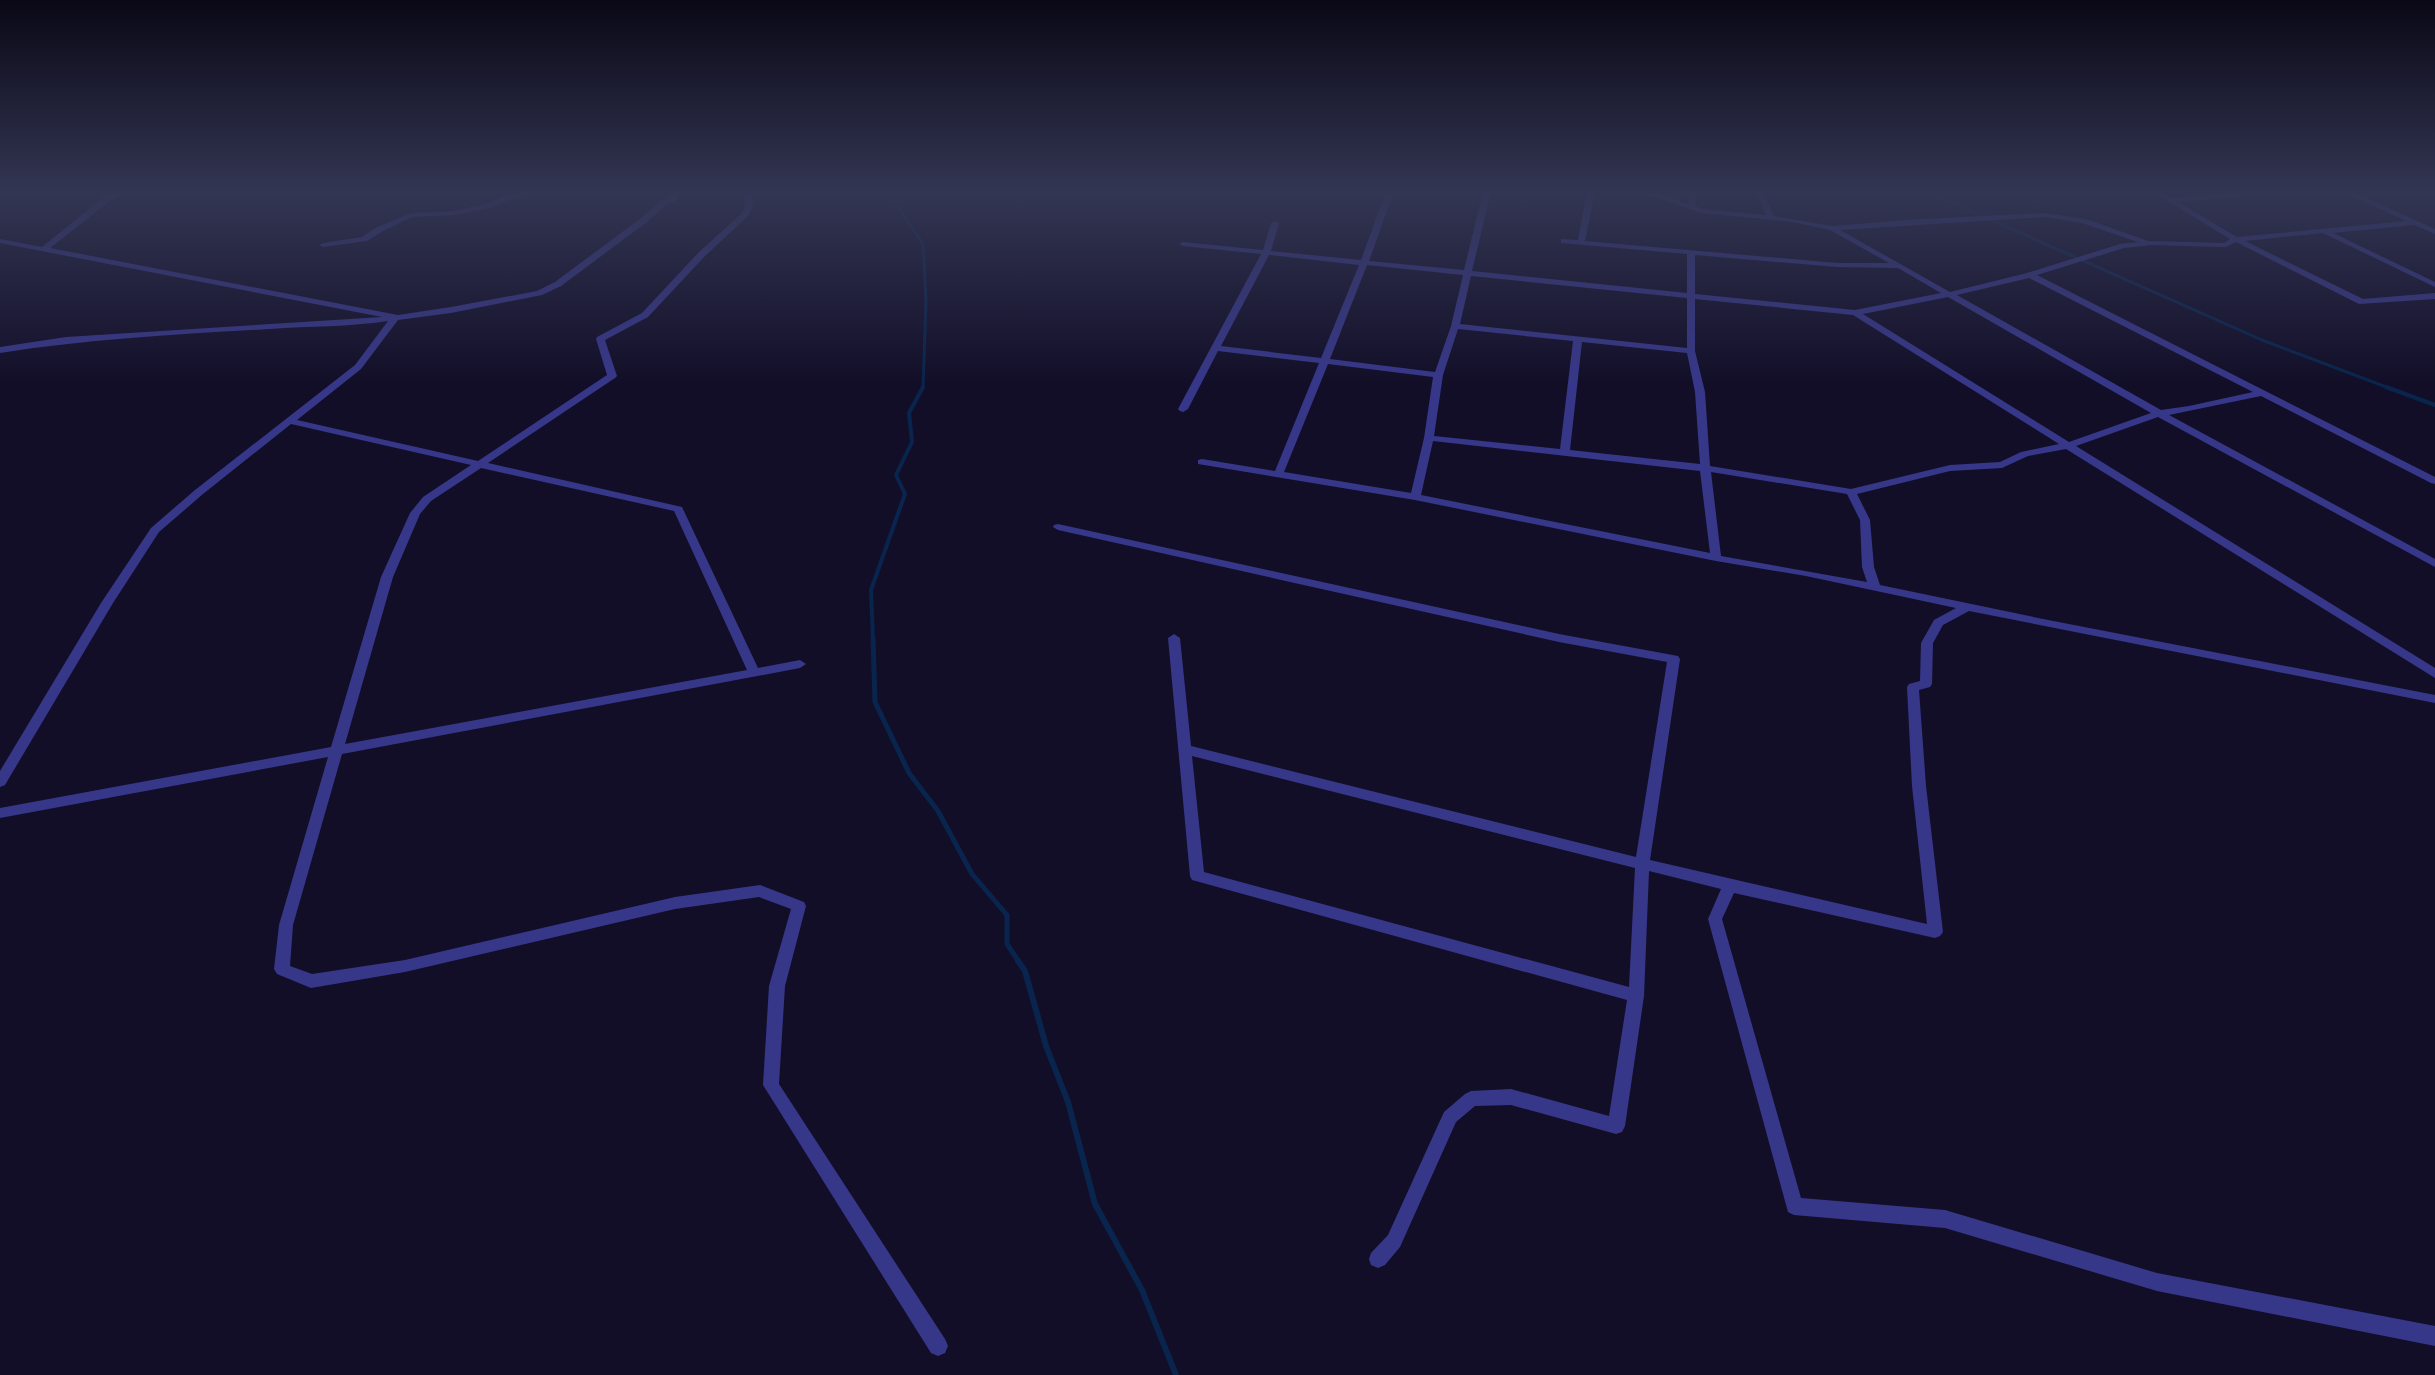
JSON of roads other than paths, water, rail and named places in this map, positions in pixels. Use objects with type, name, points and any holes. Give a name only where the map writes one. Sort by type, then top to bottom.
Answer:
[{"type":"street","points":[[71,255],[396,317]]},
{"type":"street","points":[[0,350],[66,340],[270,326],[364,322],[451,310],[539,293],[558,284],[597,255]]},
{"type":"street","points":[[701,255],[645,315],[600,339],[612,376],[427,499],[416,513],[387,577],[285,934],[282,969],[311,982],[405,966],[675,903],[760,891],[799,906],[777,986],[771,1085],[938,1346]]},
{"type":"street","points":[[1183,409],[1265,255]]},
{"type":"street","points":[[1287,255],[1855,313],[2030,275],[2094,255]]},
{"type":"street","points":[[1279,473],[1367,255]]},
{"type":"street","points":[[1415,497],[1429,438],[1438,375],[1455,326],[1472,255]]},
{"type":"street","points":[[1691,255],[1691,351],[1700,392],[1705,468],[1716,558]]},
{"type":"street","points":[[1717,255],[1860,267],[1898,266]]},
{"type":"street","points":[[1879,255],[2158,413],[2435,564]]},
{"type":"street","points":[[2268,255],[2362,302],[2435,296]]},
{"type":"street","points":[[2374,255],[2435,285]]},
{"type":"street","points":[[2030,275],[2435,481]]},
{"type":"street","points":[[1855,313],[2435,674]]},
{"type":"street","points":[[0,782],[107,602],[155,530],[199,492],[358,367],[396,317]]},
{"type":"street","points":[[1455,326],[1691,351]]},
{"type":"street","points":[[1565,453],[1578,339]]},
{"type":"street","points":[[1215,348],[1438,375]]},
{"type":"street","points":[[1429,438],[1705,468],[1851,492],[1950,468],[2002,466],[2025,454],[2066,446],[2158,413],[2190,409],[2210,403],[2262,393]]},
{"type":"street","points":[[289,421],[678,509],[754,672]]},
{"type":"street","points":[[1202,462],[1279,473],[1415,497],[2435,699]]},
{"type":"street","points":[[1851,492],[1865,520],[1868,567],[1875,588]]},
{"type":"street","points":[[1058,527],[1559,638],[1674,659],[1642,863],[1636,996],[1616,1126],[1511,1097],[1471,1099],[1450,1117],[1416,1196],[1397,1234],[1378,1259]]},
{"type":"street","points":[[1187,750],[1730,886],[1935,932],[1919,786],[1913,687],[1926,684],[1927,643],[1938,623],[1968,607]]},
{"type":"street","points":[[1174,638],[1187,750],[1197,876],[1636,996]]},
{"type":"street","points":[[0,813],[800,664]]},
{"type":"street","points":[[1730,886],[1715,919],[1794,1206],[1945,1219],[2157,1282],[2435,1336]]},
{"type":"waterway","points":[[923,388],[926,300],[924,255]]},
{"type":"waterway","points":[[2071,255],[2262,340],[2389,388]]},
{"type":"waterway","points":[[873,639],[871,590],[905,494],[896,475],[912,442],[909,413],[923,387]]},
{"type":"waterway","points":[[2386,387],[2435,405]]},
{"type":"waterway","points":[[873,638],[875,702],[909,773],[938,811],[972,874],[1007,915],[1007,944],[1019,962]]},
{"type":"waterway","points":[[1018,961],[1025,971],[1046,1046],[1068,1102],[1095,1204],[1142,1290],[1176,1375]]}]
